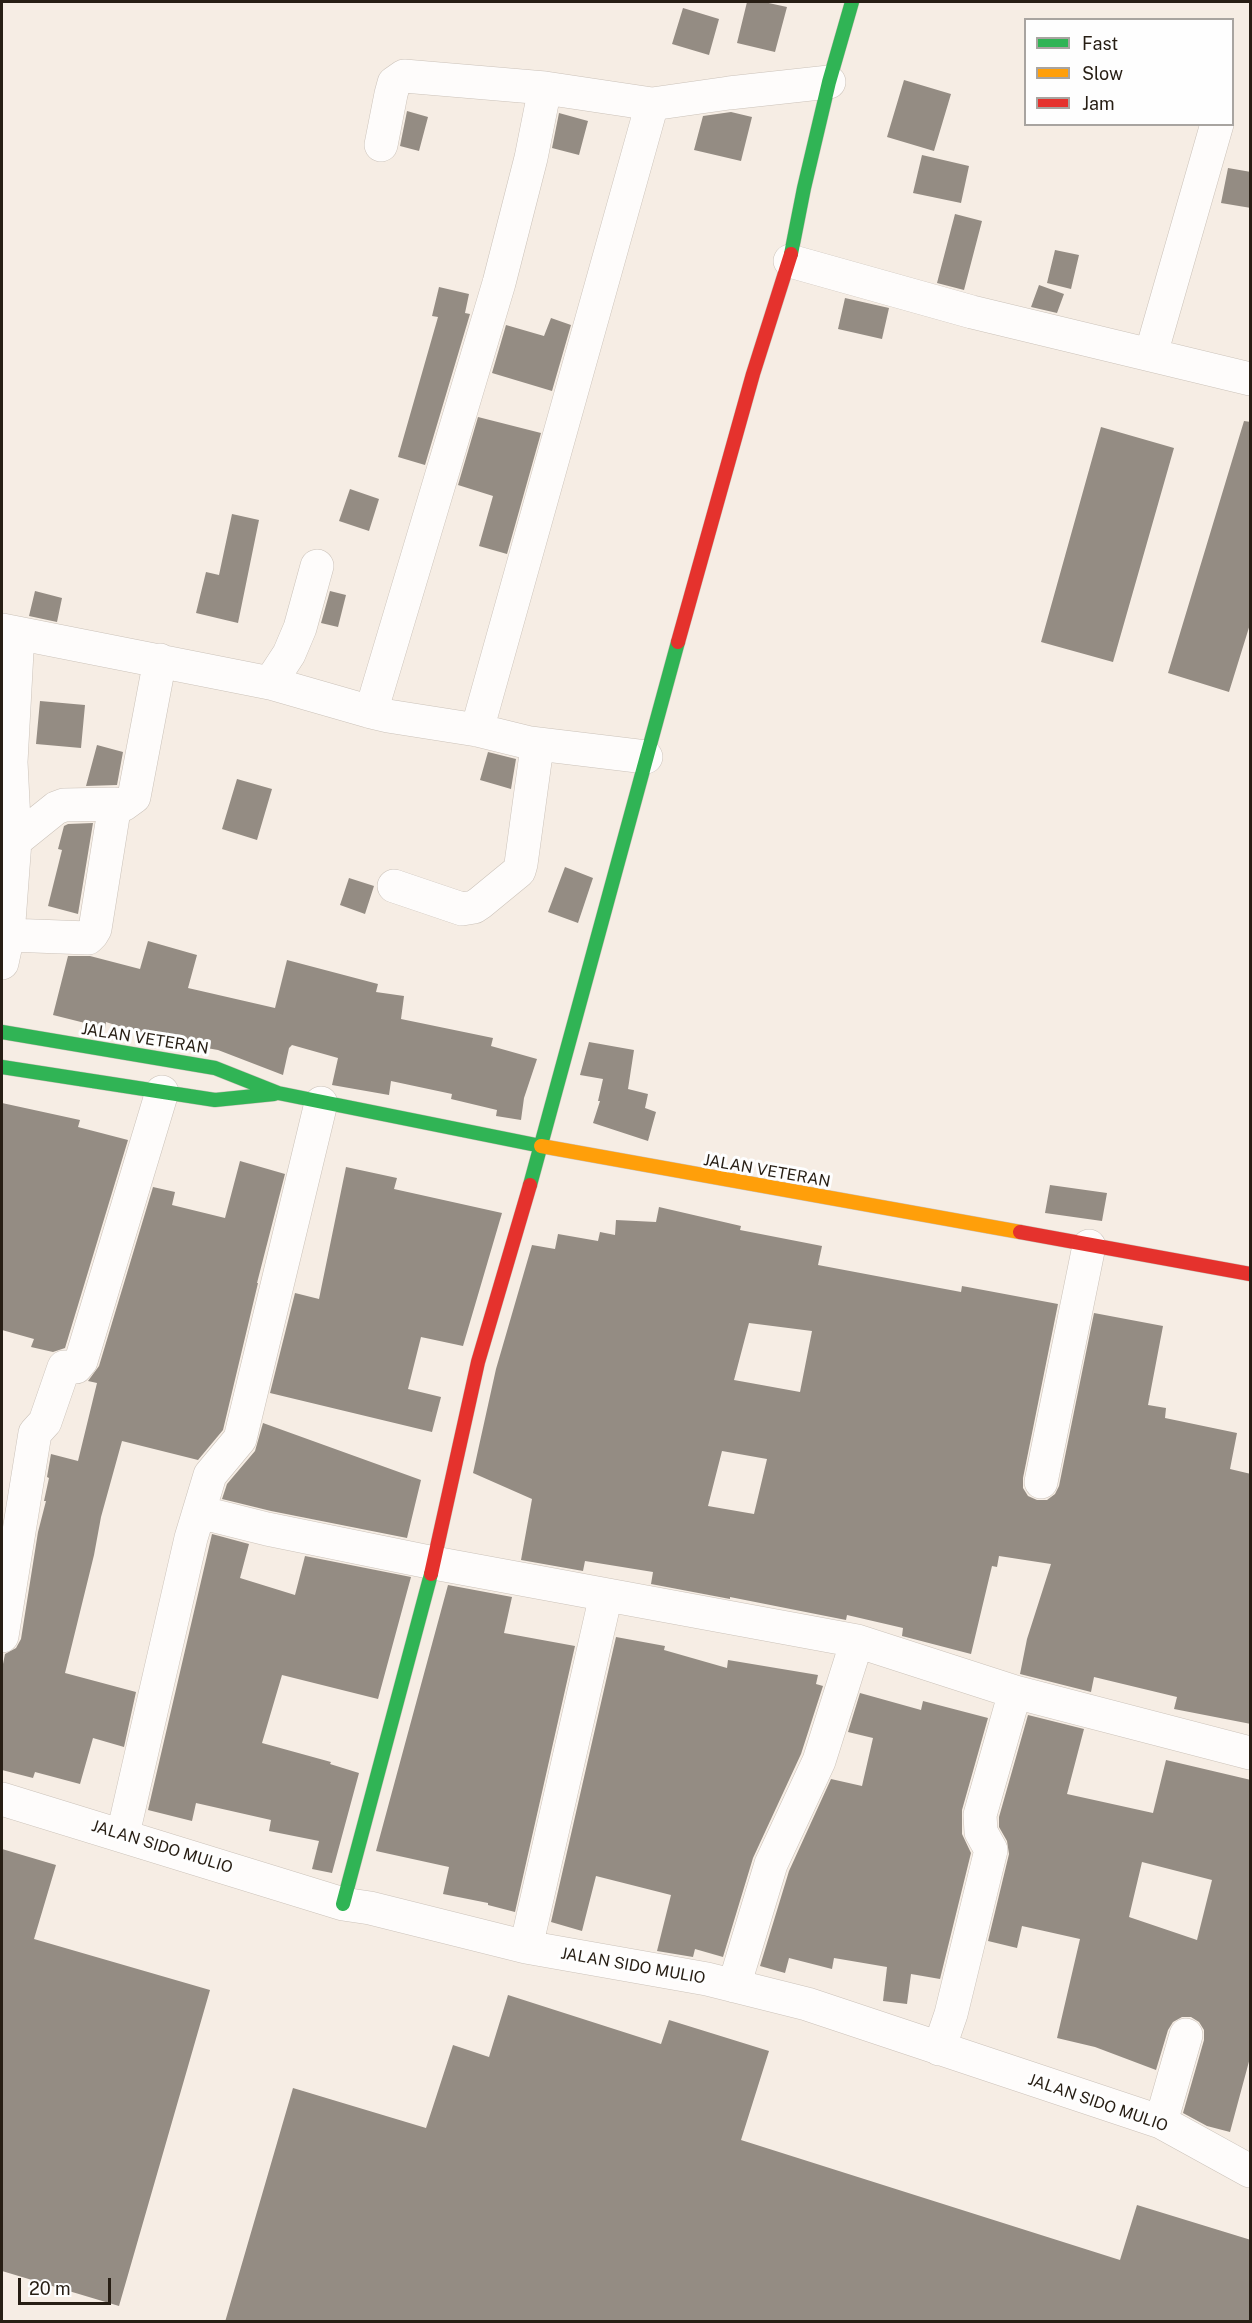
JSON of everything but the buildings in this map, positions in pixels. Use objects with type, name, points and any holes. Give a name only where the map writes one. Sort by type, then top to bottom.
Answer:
[{"type":"street","points":[[343,1904],[434,1563],[478,1362],[542,1146],[646,757],[753,374],[790,261],[804,188],[829,82],[852,2]]},
{"type":"street","points":[[381,145],[394,83],[404,76],[545,88],[652,104],[829,82]]},
{"type":"street","points":[[371,712],[499,283],[531,158],[545,88]]},
{"type":"street","points":[[477,730],[652,104]]},
{"type":"street","points":[[1151,354],[1216,126]]},
{"type":"street","points":[[790,261],[972,312],[1251,379]]},
{"type":"street","points":[[270,683],[293,645],[300,628],[317,566]]},
{"type":"street","points":[[115,804],[95,929],[92,934],[88,938],[5,949],[15,841],[11,762],[10,632],[270,683],[388,716],[477,730],[530,743],[646,757]]},
{"type":"street","points":[[15,841],[56,808],[64,805],[123,805],[134,797],[160,660]]},
{"type":"street","points":[[394,886],[462,909],[474,907],[519,871],[536,754],[530,743]]},
{"type":"street","name":"JALAN VETERAN","points":[[2,1032],[215,1068],[278,1093],[542,1146],[1251,1274]]},
{"type":"street","name":"JALAN VETERAN","points":[[2,1067],[215,1100],[278,1093]]},
{"type":"street","points":[[2,1636],[35,1433],[45,1422],[64,1367],[76,1367],[81,1361],[162,1092]]},
{"type":"street","points":[[123,1834],[188,1549],[210,1475],[240,1439],[321,1103]]},
{"type":"street","points":[[1041,1482],[1089,1246]]},
{"type":"street","points":[[199,1512],[267,1529],[434,1563],[856,1641],[1015,1692],[1251,1753]]},
{"type":"street","points":[[526,1947],[606,1595]]},
{"type":"street","points":[[734,1986],[771,1864],[819,1761],[856,1641]]},
{"type":"street","points":[[939,2049],[951,2014],[991,1850],[990,1844],[981,1832],[980,1815],[1015,1692]]},
{"type":"street","name":"JALAN SIDO MULIO","points":[[2,1799],[123,1834],[343,1904],[370,1908],[526,1947],[734,1986],[807,2004],[1161,2122],[1251,2171]]},
{"type":"street","points":[[1161,2122],[1186,2035]]},
{"type":"traffic: fast","points":[[791,254],[829,82],[852,2]]},
{"type":"traffic: fast","points":[[530,1185],[678,642]]},
{"type":"traffic: fast","points":[[2,1032],[215,1068],[278,1093],[541,1146]]},
{"type":"traffic: fast","points":[[2,1067],[215,1100],[274,1094]]},
{"type":"traffic: fast","points":[[343,1904],[431,1574]]},
{"type":"traffic: slow","points":[[541,1146],[1020,1232]]},
{"type":"traffic: jam","points":[[678,642],[753,374],[791,254]]},
{"type":"traffic: jam","points":[[431,1574],[478,1362],[530,1185]]},
{"type":"traffic: jam","points":[[1020,1232],[1250,1274]]}]
